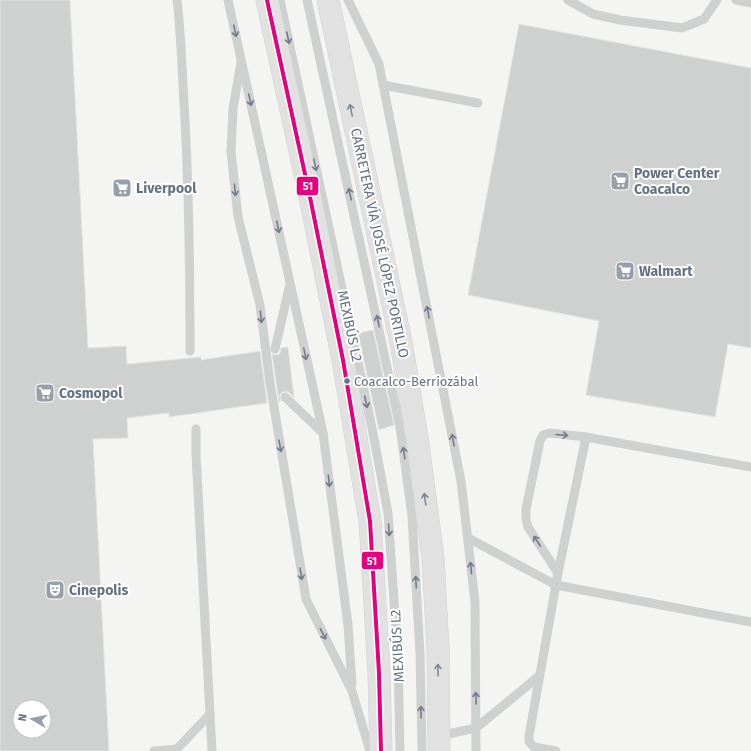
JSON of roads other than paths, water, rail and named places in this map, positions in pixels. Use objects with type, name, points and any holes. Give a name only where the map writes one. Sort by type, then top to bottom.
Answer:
[{"type":"main road","points":[[267,0],[310,197],[341,352],[370,521],[379,673],[381,751]]},
{"type":"main road","name":"CARRETERA VÍA JOSÉ LÓPEZ PORTILLO","points":[[328,0],[401,342],[418,444],[434,558],[438,649],[439,743]]},
{"type":"lane","points":[[177,0],[187,143],[190,351]]},
{"type":"lane","points":[[228,0],[323,433],[348,625],[352,691]]},
{"type":"lane","name":"MEXIBÚS L2","points":[[280,0],[372,428],[388,513],[398,659],[400,751]]},
{"type":"lane","name":"MEXIBÚS L2","points":[[307,0],[400,427],[412,516],[420,653],[422,751]]},
{"type":"lane","points":[[348,0],[379,64],[461,481],[475,602],[476,751]]},
{"type":"lane","points":[[568,0],[593,14],[620,20],[682,28],[704,19],[717,0]]},
{"type":"lane","points":[[736,0],[751,3]]},
{"type":"lane","points":[[241,62],[233,109],[231,151],[238,217],[260,305],[270,383],[306,600],[352,691],[370,751]]},
{"type":"lane","points":[[383,85],[478,103]]},
{"type":"lane","points":[[275,349],[290,285]]},
{"type":"lane","points":[[285,397],[323,433]]},
{"type":"lane","points":[[196,429],[212,751]]},
{"type":"lane","points":[[558,573],[528,527],[526,519],[526,509],[540,441],[543,435],[550,433],[586,437],[751,467]]},
{"type":"lane","points":[[556,751],[534,747],[529,742],[529,736],[558,573],[586,437]]},
{"type":"lane","points":[[468,538],[556,585],[751,622]]},
{"type":"lane","points":[[439,743],[476,728],[539,676]]},
{"type":"lane","points":[[154,751],[177,750],[210,714]]},
{"type":"place","name":"Power Center Coacalco","points":[[620,181]]},
{"type":"place","name":"Liverpool","points":[[122,188]]},
{"type":"place","name":"Walmart","points":[[625,271]]},
{"type":"place","name":"Coacalco-Berriozábal","points":[[347,381]]},
{"type":"place","name":"Cosmopol","points":[[45,393]]},
{"type":"place","name":"Cinepolis","points":[[55,590]]}]
